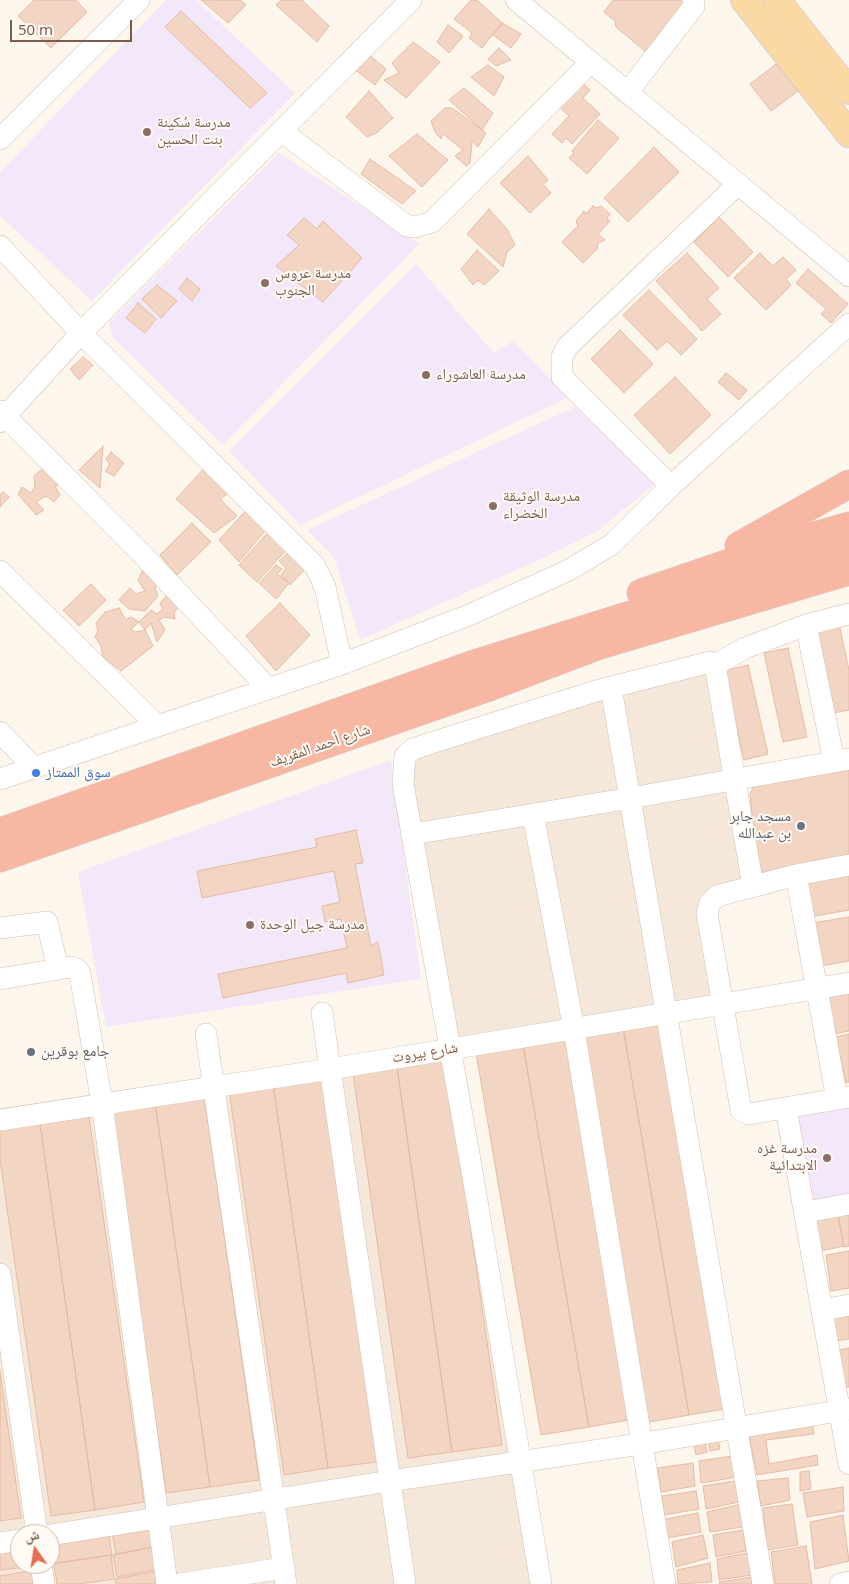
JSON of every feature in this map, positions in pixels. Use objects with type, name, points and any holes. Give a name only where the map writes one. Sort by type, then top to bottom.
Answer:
[{"type":"highway","points":[[684,578],[849,484]]},
{"type":"highway","points":[[477,663],[524,637],[560,622],[767,550],[849,526]]},
{"type":"highway","points":[[636,623],[849,551]]},
{"type":"highway","points":[[636,623],[849,571]]},
{"type":"highway","points":[[492,686],[661,645],[849,590]]},
{"type":"highway","name":"شارع أحمد المقريف","points":[[0,832],[477,663],[636,623]]},
{"type":"highway","name":"شارع أحمد المقريف","points":[[0,858],[492,686],[636,623]]},
{"type":"main road","points":[[744,0],[849,134]]},
{"type":"main road","points":[[777,0],[849,90]]},
{"type":"street","points":[[0,139],[139,0]]},
{"type":"street","points":[[268,687],[141,553],[2,417],[81,333],[411,0]]},
{"type":"street","points":[[516,0],[849,276]]},
{"type":"street","points":[[627,93],[694,6],[693,0]]},
{"type":"street","points":[[281,131],[407,226],[415,227],[432,222],[590,62]]},
{"type":"street","points":[[671,486],[562,377],[562,356],[567,347],[737,185]]},
{"type":"street","points":[[0,246],[81,333],[315,566],[325,588],[342,664]]},
{"type":"street","points":[[0,779],[268,687],[342,664],[469,614],[567,571],[611,545],[671,486],[849,324]]},
{"type":"street","points":[[0,571],[157,725]]},
{"type":"street","points":[[715,665],[745,648],[806,625],[849,614]]},
{"type":"street","points":[[413,834],[631,798],[841,760],[806,625]]},
{"type":"street","points":[[541,1584],[413,834],[403,769],[405,756],[413,750],[611,687],[710,662],[715,665]]},
{"type":"street","points":[[715,665],[753,886]]},
{"type":"street","points":[[611,687],[763,1584]]},
{"type":"street","points":[[0,732],[34,768]]},
{"type":"street","points":[[533,814],[574,1030],[640,1444],[665,1584]]},
{"type":"street","points":[[796,875],[818,988],[843,1098],[748,1114],[741,1110],[707,913],[710,902],[717,896],[753,886],[796,875],[849,865]]},
{"type":"street","points":[[0,928],[47,922],[58,970]]},
{"type":"street","points":[[0,980],[71,967],[78,970],[80,974],[102,1102],[167,1584]]},
{"type":"street","name":"شارع بيروت","points":[[0,1120],[102,1102],[330,1069],[574,1030],[849,983]]},
{"type":"street","points":[[322,1014],[406,1584]]},
{"type":"street","points":[[180,1584],[285,1576],[206,1034]]},
{"type":"street","points":[[786,1108],[823,1310],[844,1409],[849,1464]]},
{"type":"street","points":[[806,1212],[849,1204]]},
{"type":"street","points":[[0,1274],[36,1524]]},
{"type":"street","points":[[823,1310],[849,1305]]},
{"type":"street","points":[[60,1533],[390,1480],[640,1444],[844,1409]]},
{"type":"street","points":[[840,1584],[849,1582]]},
{"type":"shaded area","name":"مدرسة سُكينة بنت الحسين","points":[[166,0],[196,0],[295,93],[92,301],[0,216],[0,172]]},
{"type":"shaded area","name":"مدرسة عروس الجنوب","points":[[279,153],[419,244],[223,445],[113,338],[109,322]]},
{"type":"shaded area","name":"مدرسة العاشوراء","points":[[416,264],[494,353],[513,341],[569,397],[300,525],[229,451]]},
{"type":"shaded area","name":"مدرسة الوثيقة الخضراء","points":[[575,407],[656,483],[599,530],[543,558],[360,640],[334,557],[307,530]]},
{"type":"shaded area","points":[[710,663],[752,886],[709,902],[724,1003],[451,1047],[404,783],[413,751]]},
{"type":"shaded area","name":"مدرسة جيل الوحدة","points":[[391,760],[421,979],[106,1027],[78,872]]},
{"type":"shaded area","points":[[450,1049],[542,1584],[0,1584],[0,1120]]},
{"type":"shaded area","name":"مدرسة غزه الابتدائية","points":[[849,1103],[849,1202],[816,1209],[797,1114]]},
{"type":"building","points":[[34,0],[76,0],[87,12],[51,48],[18,16]]},
{"type":"building","points":[[201,0],[240,0],[246,5],[228,23]]},
{"type":"building","points":[[281,0],[302,0],[329,26],[317,42],[276,5]]},
{"type":"building","points":[[471,0],[477,0],[502,23],[482,48],[469,38],[472,33],[454,19]]},
{"type":"building","points":[[613,0],[690,0],[647,53],[616,27],[615,21],[604,12]]},
{"type":"building","points":[[181,11],[267,93],[250,108],[165,27]]},
{"type":"building","points":[[502,23],[521,34],[511,48],[493,35]]},
{"type":"building","points":[[448,25],[463,36],[449,53],[437,42]]},
{"type":"building","points":[[413,42],[440,62],[406,98],[384,80],[399,73],[392,63]]},
{"type":"building","points":[[499,48],[511,60],[496,66],[488,59]]},
{"type":"building","points":[[368,54],[386,69],[375,85],[354,69]]},
{"type":"building","points":[[776,64],[798,91],[771,111],[750,84]]},
{"type":"building","points":[[488,65],[504,77],[494,96],[471,77]]},
{"type":"building","points":[[580,81],[590,90],[583,98],[600,114],[572,144],[566,138],[562,143],[552,134],[569,116],[558,106]]},
{"type":"building","points":[[464,88],[493,113],[482,130],[449,100]]},
{"type":"building","points":[[369,91],[393,118],[378,132],[367,137],[346,117]]},
{"type":"building","points":[[445,108],[452,108],[486,133],[478,147],[472,141],[470,163],[466,166],[455,156],[463,150],[443,134],[441,139],[435,132],[431,121]]},
{"type":"building","points":[[598,120],[619,138],[587,174],[569,158],[574,153],[572,151]]},
{"type":"building","points":[[417,134],[448,160],[422,187],[389,156]]},
{"type":"building","points":[[654,147],[679,172],[628,222],[604,198]]},
{"type":"building","points":[[528,156],[548,180],[543,184],[551,193],[530,213],[500,183]]},
{"type":"building","points":[[370,159],[416,191],[402,204],[361,174]]},
{"type":"building","points":[[593,206],[596,208],[601,206],[610,214],[607,218],[610,221],[598,234],[605,240],[598,243],[597,249],[583,263],[562,242],[578,226],[576,221],[584,211],[586,214]]},
{"type":"building","points":[[489,209],[507,229],[515,245],[507,252],[503,267],[467,234]]},
{"type":"building","points":[[719,217],[753,252],[728,277],[694,242]]},
{"type":"building","points":[[304,218],[317,229],[323,221],[362,258],[323,302],[276,266],[299,245],[287,235]]},
{"type":"building","points":[[477,250],[499,271],[484,285],[478,280],[473,285],[461,269]]},
{"type":"building","points":[[687,253],[719,288],[707,299],[721,314],[702,331],[656,281]]},
{"type":"building","points":[[760,253],[773,266],[783,257],[796,270],[786,279],[791,285],[766,310],[734,278]]},
{"type":"building","points":[[808,269],[848,304],[831,323],[821,314],[826,309],[796,283]]},
{"type":"building","points":[[187,278],[200,289],[192,301],[179,289]]},
{"type":"building","points":[[157,285],[177,301],[161,318],[142,299]]},
{"type":"building","points":[[649,290],[697,339],[681,355],[667,341],[657,350],[623,315]]},
{"type":"building","points":[[138,303],[156,319],[145,333],[126,318]]},
{"type":"building","points":[[620,330],[653,364],[624,393],[591,359]]},
{"type":"building","points":[[83,357],[93,365],[79,380],[70,369]]},
{"type":"building","points":[[726,373],[747,390],[739,400],[718,382]]},
{"type":"building","points":[[675,377],[711,415],[670,454],[634,415]]},
{"type":"building","points":[[103,446],[100,488],[79,470]]},
{"type":"building","points":[[111,452],[124,463],[114,476],[105,471],[110,464],[106,459]]},
{"type":"building","points":[[207,465],[233,490],[220,499],[237,516],[214,533],[176,499]]},
{"type":"building","points":[[46,466],[65,483],[55,486],[60,495],[54,502],[46,496],[36,502],[44,510],[36,515],[18,494],[22,487],[31,493],[35,487],[34,476]]},
{"type":"building","points":[[3,492],[9,497],[0,507],[0,495]]},
{"type":"building","points":[[250,506],[269,526],[239,562],[219,540]]},
{"type":"building","points":[[192,523],[211,542],[177,575],[160,555]]},
{"type":"building","points":[[271,529],[290,546],[257,582],[239,565]]},
{"type":"building","points":[[293,548],[308,566],[290,585],[281,575],[286,568],[279,561]]},
{"type":"building","points":[[145,565],[158,582],[155,588],[158,596],[145,611],[129,609],[119,600],[130,588],[136,594],[145,591],[138,580]]},
{"type":"building","points":[[276,565],[282,569],[277,574],[289,583],[276,599],[259,583]]},
{"type":"building","points":[[91,584],[106,600],[79,626],[63,610]]},
{"type":"building","points":[[169,593],[181,603],[174,613],[175,619],[165,617],[159,620],[165,630],[157,642],[151,623],[145,630],[139,622],[151,610],[157,614],[163,609],[160,603]]},
{"type":"building","points":[[280,603],[310,635],[276,671],[246,636]]},
{"type":"building","points":[[119,608],[126,620],[131,617],[139,622],[131,629],[135,632],[145,630],[153,646],[121,671],[103,657],[101,646],[95,637],[98,631],[96,623],[105,612]]},
{"type":"building","points":[[838,619],[849,670],[849,710],[833,713],[814,625]]},
{"type":"building","points":[[788,648],[807,737],[783,742],[764,653]]},
{"type":"building","points":[[748,665],[768,754],[744,760],[724,671]]},
{"type":"building","name":"مسجد جابر بن عبدالله","points":[[849,768],[849,857],[768,873],[757,871],[750,794],[755,783]]},
{"type":"building","points":[[356,830],[363,863],[355,864],[371,946],[378,942],[384,975],[348,983],[346,973],[223,998],[218,974],[347,948],[341,919],[325,922],[322,906],[340,902],[334,871],[202,898],[197,871],[317,847],[315,839]]},
{"type":"building","points":[[849,868],[849,910],[809,917],[802,876]]},
{"type":"building","points":[[849,917],[849,961],[820,966],[813,923]]},
{"type":"building","points":[[849,991],[849,1031],[834,1034],[827,995]]},
{"type":"building","points":[[665,1020],[731,1408],[689,1415],[623,1027]]},
{"type":"building","points":[[623,1027],[689,1415],[644,1423],[578,1035]]},
{"type":"building","points":[[568,1031],[634,1419],[589,1427],[522,1039]]},
{"type":"building","points":[[849,1034],[849,1082],[846,1083],[836,1037]]},
{"type":"building","points":[[522,1039],[589,1427],[541,1435],[475,1047]]},
{"type":"building","points":[[446,1059],[502,1445],[452,1452],[397,1067]]},
{"type":"building","points":[[397,1067],[452,1452],[408,1458],[353,1073]]},
{"type":"building","points":[[322,1076],[377,1462],[328,1468],[273,1083]]},
{"type":"building","points":[[273,1083],[328,1468],[284,1475],[229,1090]]},
{"type":"building","points":[[204,1094],[259,1480],[210,1487],[155,1102]]},
{"type":"building","points":[[155,1102],[210,1487],[166,1493],[111,1108]]},
{"type":"building","points":[[89,1117],[144,1502],[95,1510],[40,1124]]},
{"type":"building","points":[[40,1124],[95,1510],[51,1516],[0,1159],[0,1130]]},
{"type":"building","points":[[849,1206],[849,1246],[844,1247],[837,1208]]},
{"type":"building","points":[[836,1207],[844,1246],[820,1251],[813,1212]]},
{"type":"building","points":[[849,1251],[849,1288],[831,1291],[826,1255]]},
{"type":"building","points":[[849,1309],[849,1339],[834,1341],[830,1312]]},
{"type":"building","points":[[849,1348],[849,1387],[846,1387],[839,1350]]},
{"type":"building","points":[[0,1372],[21,1518],[0,1521]]},
{"type":"building","points":[[812,1421],[814,1434],[766,1440],[769,1464],[817,1455],[818,1465],[757,1475],[748,1431]]},
{"type":"building","points":[[717,1434],[720,1449],[710,1451],[707,1437]]},
{"type":"building","points":[[704,1437],[707,1452],[696,1455],[693,1439]]},
{"type":"building","points":[[733,1456],[737,1477],[701,1483],[699,1461]]},
{"type":"building","points":[[693,1463],[695,1486],[661,1492],[657,1468]]},
{"type":"building","points":[[809,1471],[811,1489],[800,1491],[800,1472]]},
{"type":"building","points":[[788,1478],[790,1500],[761,1506],[757,1481]]},
{"type":"building","points":[[735,1481],[739,1502],[706,1509],[703,1486]]},
{"type":"building","points":[[843,1487],[844,1511],[807,1517],[803,1493]]},
{"type":"building","points":[[696,1491],[699,1509],[664,1515],[662,1496]]},
{"type":"building","points":[[741,1504],[748,1526],[710,1532],[707,1512]]},
{"type":"building","points":[[792,1504],[798,1545],[767,1550],[763,1508]]},
{"type":"building","points":[[698,1513],[701,1532],[667,1538],[664,1520]]},
{"type":"building","points":[[843,1515],[849,1561],[815,1569],[810,1522]]},
{"type":"building","points":[[154,1524],[158,1546],[116,1554],[112,1532]]},
{"type":"building","points":[[743,1530],[746,1551],[716,1557],[713,1535]]},
{"type":"building","points":[[108,1532],[112,1555],[60,1562],[60,1539]]},
{"type":"building","points":[[703,1535],[708,1558],[676,1567],[672,1542]]},
{"type":"building","points":[[10,1546],[10,1569],[0,1570],[0,1547]]},
{"type":"building","points":[[806,1546],[812,1584],[775,1584],[771,1552]]},
{"type":"building","points":[[155,1547],[159,1569],[117,1577],[113,1555]]},
{"type":"building","points":[[747,1553],[752,1575],[719,1580],[717,1559]]},
{"type":"building","points":[[111,1555],[114,1579],[78,1584],[57,1584],[56,1574],[60,1574],[60,1563]]},
{"type":"building","points":[[710,1563],[712,1582],[678,1584],[677,1570]]},
{"type":"building","points":[[157,1571],[160,1584],[116,1584],[115,1579]]},
{"type":"building","points":[[37,1574],[38,1584],[0,1584],[0,1576]]},
{"type":"building","points":[[753,1577],[755,1584],[720,1584],[719,1582]]},
{"type":"place","name":"مدرسة سُكينة بنت الحسين","points":[[147,132]]},
{"type":"place","name":"مدرسة عروس الجنوب","points":[[265,283]]},
{"type":"place","name":"مدرسة العاشوراء","points":[[426,375]]},
{"type":"place","name":"مدرسة الوثيقة الخضراء","points":[[493,506]]},
{"type":"place","name":"سوق الممتاز","points":[[36,773]]},
{"type":"place","name":"مسجد جابر بن عبدالله","points":[[801,826]]},
{"type":"place","name":"مدرسة جيل الوحدة","points":[[250,925]]},
{"type":"place","name":"جامع بوقرين","points":[[31,1052]]},
{"type":"place","name":"مدرسة غزه الابتدائية","points":[[827,1158]]}]
